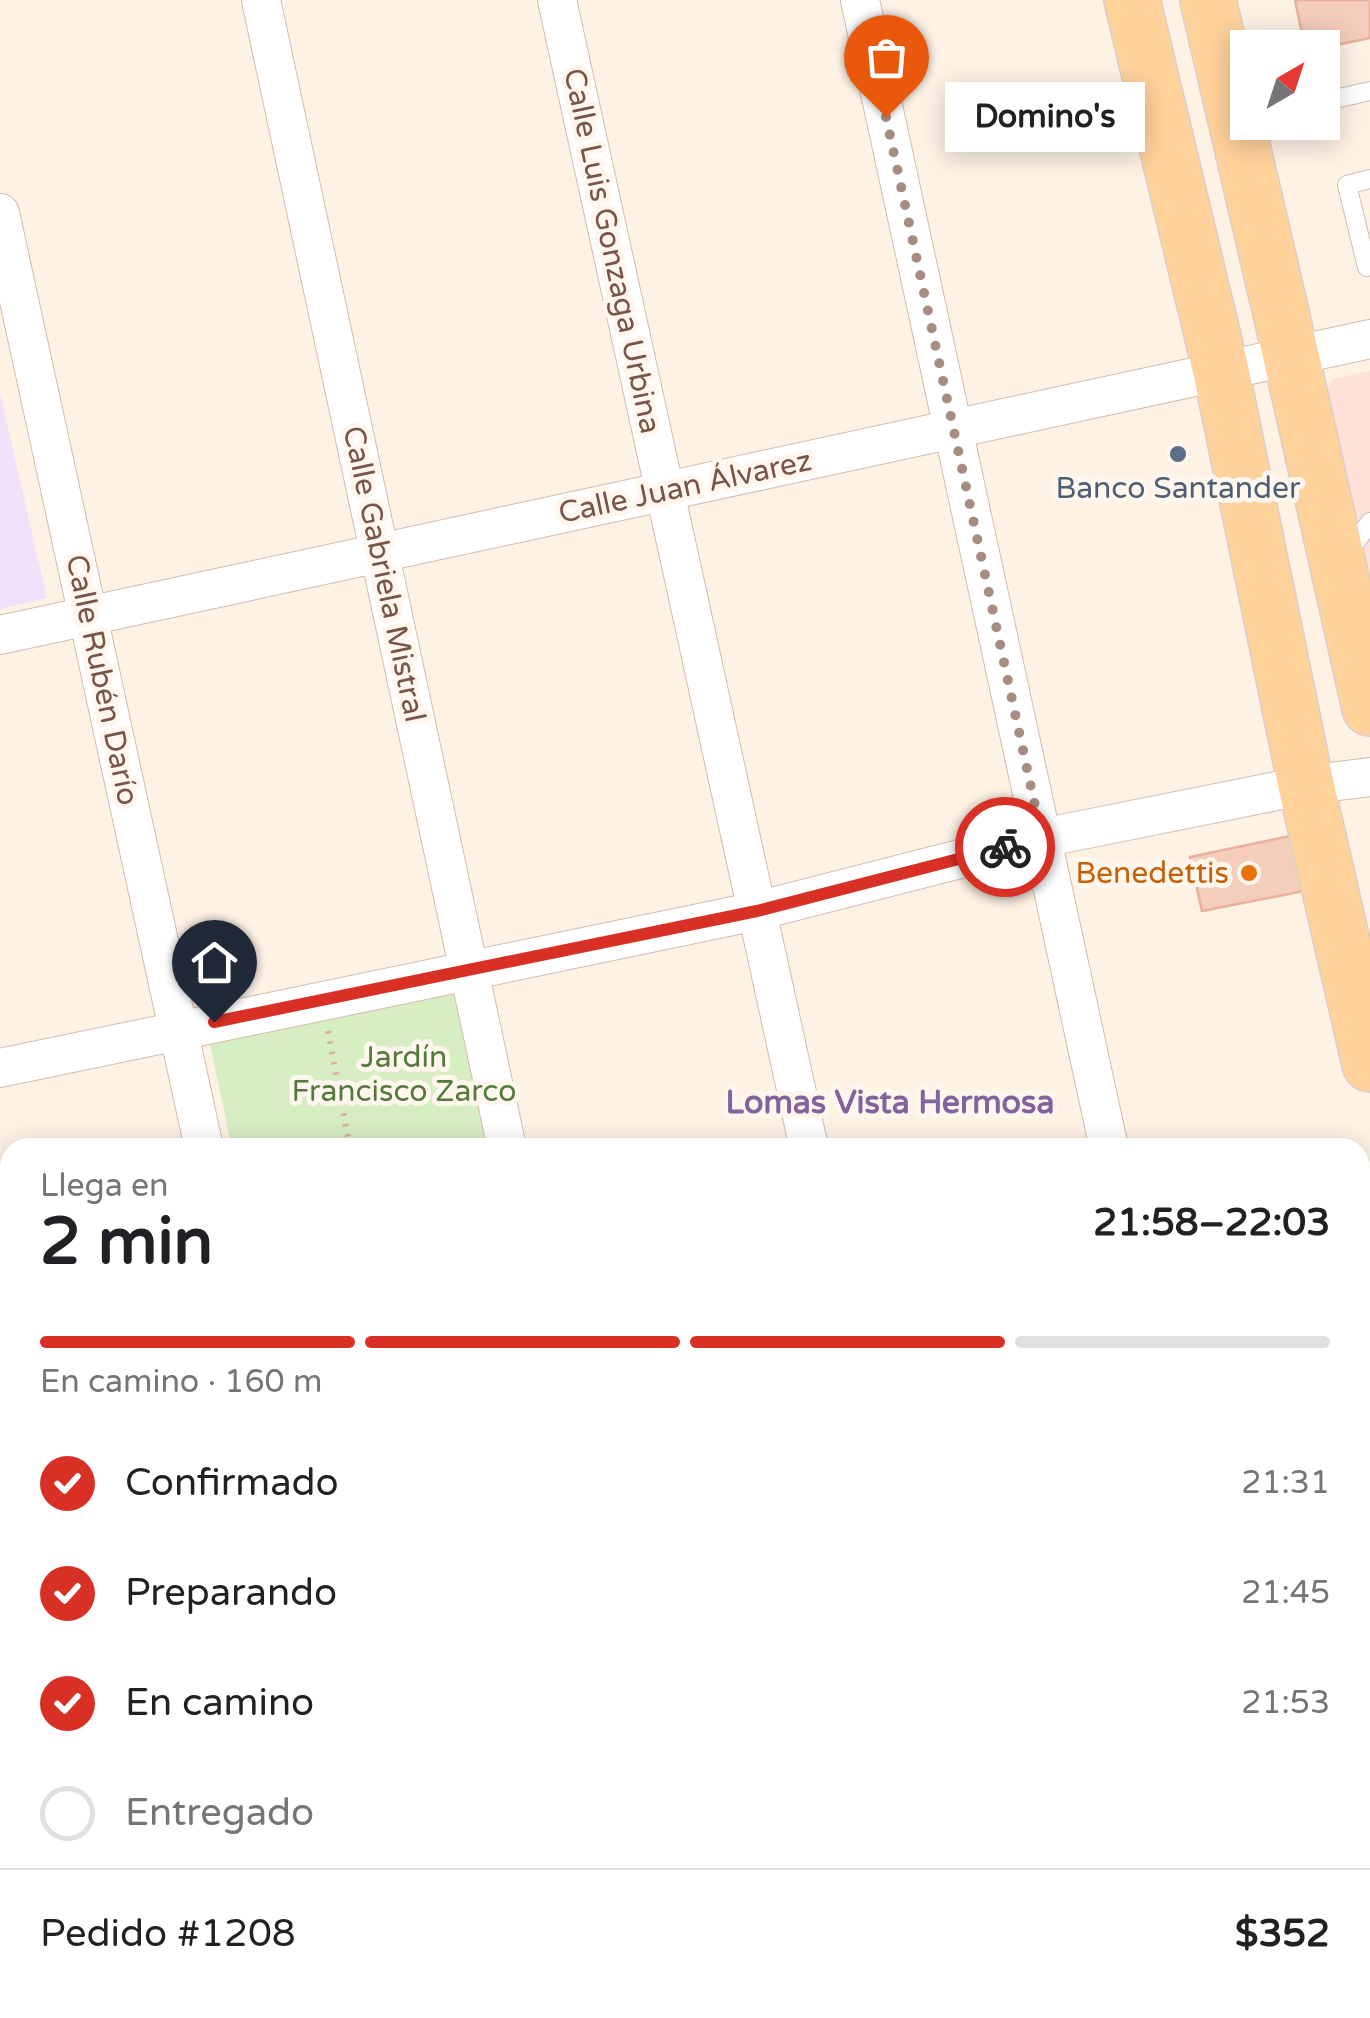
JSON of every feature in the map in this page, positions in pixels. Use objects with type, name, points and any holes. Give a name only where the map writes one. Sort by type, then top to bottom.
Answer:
[{"type":"main road","points":[[1132,0],[1221,371],[1306,786],[1370,1064]]},
{"type":"main road","points":[[1208,0],[1230,81]]},
{"type":"main road","points":[[1245,140],[1370,708]]},
{"type":"street","name":"Calle Gabriela Mistral","points":[[261,0],[505,1138]]},
{"type":"street","name":"Calle Luis Gonzaga Urbina","points":[[557,0],[807,1138]]},
{"type":"street","points":[[860,0],[1107,1138]]},
{"type":"street","name":"Calle Rubén Darío","points":[[0,212],[202,1138]]},
{"type":"street","name":"Calle Juan Álvarez","points":[[0,635],[1370,339]]},
{"type":"street","points":[[0,1068],[757,911],[1042,838],[1370,777]]},
{"type":"lane","points":[[1340,98],[1370,91]]},
{"type":"lane","points":[[1370,179],[1346,185],[1367,267],[1370,266]]},
{"type":"lane","points":[[1338,566],[1370,522]]},
{"type":"path","points":[[323,1000],[348,1138]]},
{"type":"shaded area","points":[[1370,371],[1370,597],[1324,395],[1333,379]]},
{"type":"shaded area","points":[[0,393],[47,598],[0,609]]},
{"type":"green space","name":"Jardín Francisco Zarco","points":[[460,987],[493,1138],[230,1138],[209,1041]]},
{"type":"building","points":[[1295,0],[1370,0],[1370,38],[1340,44],[1340,30],[1301,30]]},
{"type":"building","name":"Benedettis","points":[[1295,835],[1309,890],[1202,911],[1190,857]]},
{"type":"way so far","points":[[886,117],[1042,838],[1005,847]]},
{"type":"place","name":"Domino's","points":[[886,117]]},
{"type":"place","name":"Banco Santander","points":[[1178,454]]},
{"type":"place","name":"Benedettis","points":[[1249,873]]},
{"type":"district","name":"Lomas Vista Hermosa","points":[[890,1103]]},
{"type":"route","points":[[214,1022],[757,911],[1005,847]]}]
